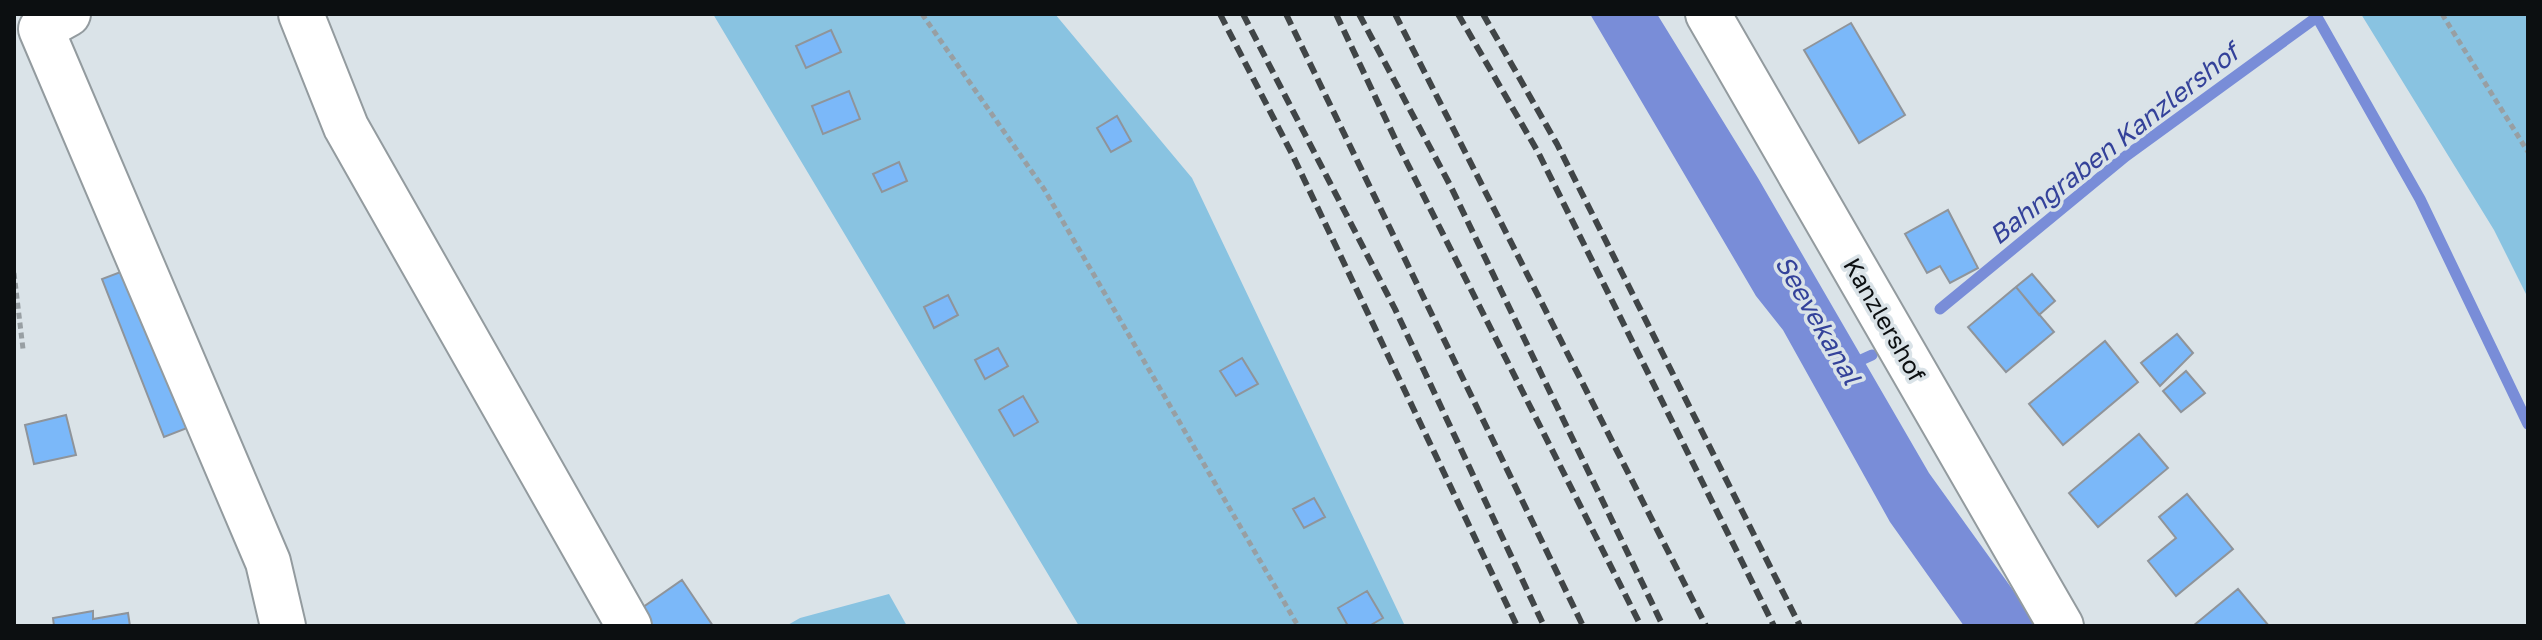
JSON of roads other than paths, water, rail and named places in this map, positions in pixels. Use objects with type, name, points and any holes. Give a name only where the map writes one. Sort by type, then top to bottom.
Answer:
[{"type":"street","points":[[68,14],[41,29],[268,562],[283,626]]},
{"type":"street","points":[[301,14],[346,127],[629,626]]},
{"type":"street","name":"Kanzlershof","points":[[1708,14],[2061,626]]},
{"type":"water","name":"Seevekanal","points":[[1590,14],[1657,14],[1758,178],[1929,473],[2023,604],[2035,626],[1964,626],[1890,522],[1783,330],[1756,296]]},
{"type":"waterway","name":"Bahngraben Kanzlershof","points":[[1940,309],[2126,156],[2317,17],[2420,199],[2528,424]]},
{"type":"waterway","name":"Bahngraben Kanzlershof","points":[[1850,365],[1872,355]]},
{"type":"railway","points":[[1220,14],[1292,154],[1517,626]]},
{"type":"railway","points":[[1243,14],[1395,309],[1544,626]]},
{"type":"railway","points":[[1286,14],[1583,626]]},
{"type":"railway","points":[[1336,14],[1399,147],[1641,626]]},
{"type":"railway","points":[[1359,14],[1450,185],[1663,626]]},
{"type":"railway","points":[[1395,14],[1706,626]]},
{"type":"railway","points":[[1458,14],[1538,152],[1774,626]]},
{"type":"railway","points":[[1483,14],[1557,144],[1800,626]]}]
